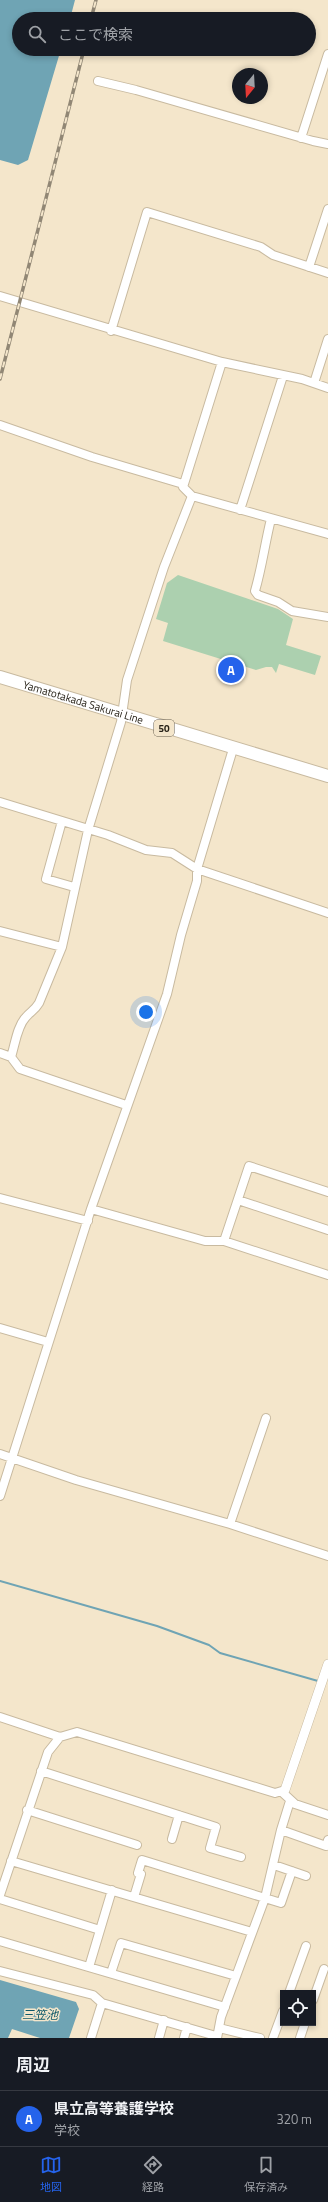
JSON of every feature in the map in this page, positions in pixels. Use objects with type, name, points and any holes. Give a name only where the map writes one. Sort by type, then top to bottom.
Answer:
[{"type":"main road","name":"Yamatotakada Sakurai Line","points":[[0,677],[233,749],[328,776]]},
{"type":"street","points":[[301,138],[328,54]]},
{"type":"street","points":[[98,81],[136,90],[301,138],[328,144]]},
{"type":"street","points":[[309,267],[328,209]]},
{"type":"street","points":[[111,331],[147,212],[261,246],[273,255],[328,273]]},
{"type":"street","points":[[0,296],[111,331],[222,362],[302,379],[328,388]]},
{"type":"street","points":[[314,383],[328,339]]},
{"type":"street","points":[[222,362],[183,484],[186,491],[192,496],[328,534]]},
{"type":"street","points":[[240,510],[283,376]]},
{"type":"street","points":[[0,425],[92,457],[183,484]]},
{"type":"street","points":[[11,1057],[22,1022],[26,1016],[35,1010],[39,1003],[62,947],[74,887],[88,830],[122,722],[121,715],[126,680],[164,567],[192,496]]},
{"type":"street","points":[[271,519],[263,548],[263,562],[255,591],[258,595],[278,602],[292,611],[328,617]]},
{"type":"street","points":[[0,1496],[91,1209],[126,1105],[167,994],[181,935],[197,881],[197,869],[233,749]]},
{"type":"street","points":[[0,802],[115,837],[146,850],[172,853],[197,869],[328,913]]},
{"type":"street","points":[[62,821],[46,879],[74,887]]},
{"type":"street","points":[[0,931],[62,947]]},
{"type":"street","points":[[0,1053],[11,1057],[20,1069],[126,1105]]},
{"type":"street","points":[[224,1241],[249,1166],[328,1192]]},
{"type":"street","points":[[0,1198],[88,1221]]},
{"type":"street","points":[[238,1200],[328,1230]]},
{"type":"street","points":[[91,1209],[205,1241],[224,1241],[328,1275]]},
{"type":"street","points":[[0,1328],[48,1342]]},
{"type":"street","points":[[230,1524],[266,1418]]},
{"type":"street","points":[[0,1454],[76,1480],[230,1524],[328,1556]]},
{"type":"street","points":[[283,1791],[328,1664]]},
{"type":"street","points":[[0,1717],[60,1737],[77,1732],[268,1791],[283,1791]]},
{"type":"street","points":[[0,1895],[41,1770],[48,1752],[60,1737]]},
{"type":"street","points":[[41,1770],[216,1827],[210,1848],[241,1857]]},
{"type":"street","points":[[283,1791],[290,1801],[328,1815]]},
{"type":"street","points":[[217,2034],[225,2007],[265,1898],[274,1865],[281,1830],[290,1801]]},
{"type":"street","points":[[27,1810],[137,1845]]},
{"type":"street","points":[[172,1839],[179,1815]]},
{"type":"street","points":[[281,1830],[326,1846],[328,1840]]},
{"type":"street","points":[[11,1860],[252,1932]]},
{"type":"street","points":[[134,1897],[141,1874],[138,1873],[142,1860],[281,1903],[292,1871]]},
{"type":"street","points":[[274,1865],[306,1876]]},
{"type":"street","points":[[89,1967],[112,1890]]},
{"type":"street","points":[[0,1899],[100,1930]]},
{"type":"street","points":[[0,1941],[225,2007]]},
{"type":"street","points":[[111,1973],[121,1943],[236,1976]]},
{"type":"street","points":[[290,1990],[306,1946]]},
{"type":"street","points":[[316,1992],[324,1969]]},
{"type":"street","points":[[0,1971],[93,1995],[102,2003],[187,2027],[217,2034],[260,2038]]},
{"type":"street","points":[[91,2038],[102,2003]]},
{"type":"street","points":[[273,2038],[280,2019]]},
{"type":"street","points":[[159,2038],[164,2020]]},
{"type":"street","points":[[300,2038],[304,2026]]},
{"type":"street","points":[[184,2038],[187,2027]]},
{"type":"green space","points":[[178,575],[278,609],[293,619],[286,645],[321,656],[315,675],[279,664],[276,673],[272,667],[256,670],[163,641],[168,623],[156,619],[167,583]]},
{"type":"water","points":[[0,0],[75,0],[72,12],[12,12],[12,56],[59,56],[28,160],[18,165],[0,160]]},
{"type":"water","name":"三笠池","points":[[0,1980],[76,2002],[79,2009],[69,2038],[40,2038],[12,2029],[8,2038],[0,2038]]},
{"type":"waterway","points":[[0,1581],[157,1626],[209,1645],[220,1653],[318,1681]]},
{"type":"railway","points":[[93,12],[96,0]]},
{"type":"railway","points":[[0,379],[82,56]]},
{"type":"place","name":"県立高等養護学校","points":[[231,670]]}]
